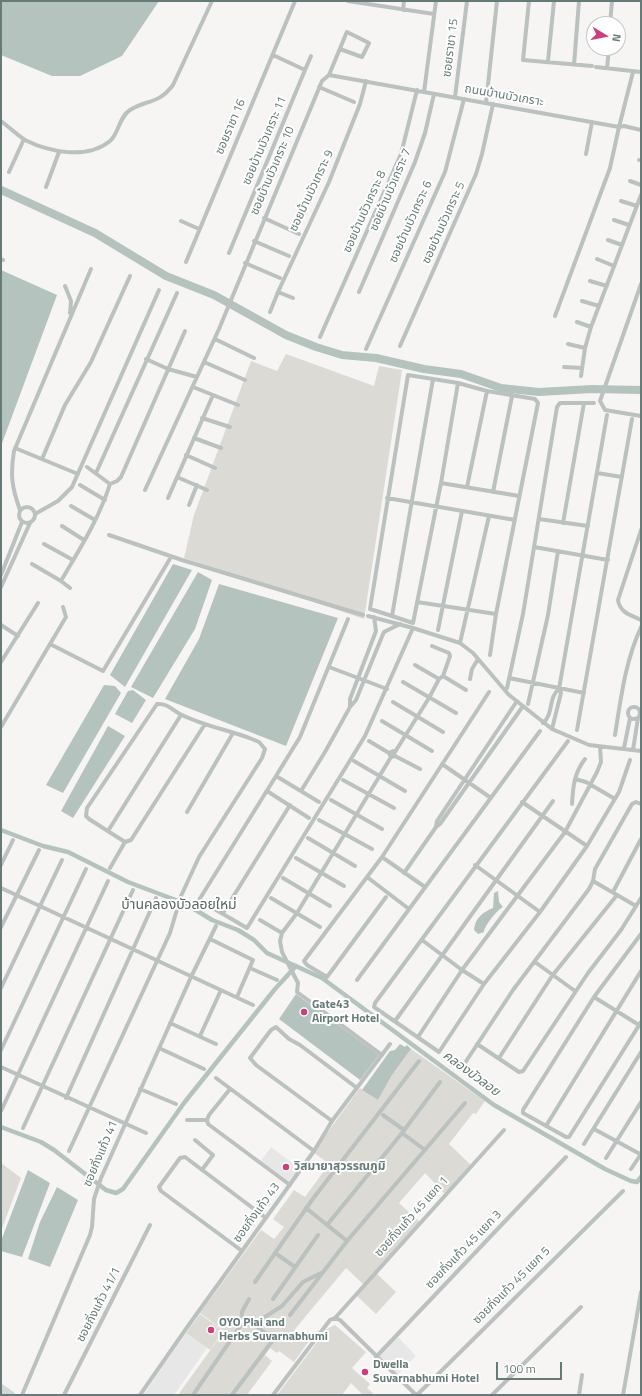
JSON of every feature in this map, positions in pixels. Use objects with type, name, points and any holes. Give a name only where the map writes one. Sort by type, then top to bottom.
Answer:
[{"type":"main road","points":[[1,1388],[12,1395]]},
{"type":"street","points":[[1,121],[24,139],[42,148],[59,152],[79,152],[96,148],[110,141],[129,111],[166,95],[181,69],[212,1]]},
{"type":"street","name":"ซอยราชา 16","points":[[186,262],[295,1]]},
{"type":"street","points":[[348,1],[374,3],[403,10],[434,14]]},
{"type":"street","points":[[403,10],[404,1]]},
{"type":"street","points":[[424,92],[436,1]]},
{"type":"street","name":"ซอยราชา 15","points":[[455,98],[467,1]]},
{"type":"street","points":[[486,103],[497,1]]},
{"type":"street","points":[[529,1],[522,58],[524,60],[548,61],[641,72]]},
{"type":"street","points":[[548,61],[554,1]]},
{"type":"street","points":[[574,65],[579,1]]},
{"type":"street","points":[[611,16],[612,1]]},
{"type":"street","name":"ซอยบ้านบัวเกราะ 10","points":[[145,490],[219,329],[254,240],[322,81],[329,75],[340,48],[347,32],[369,43],[362,57],[340,48]]},
{"type":"street","points":[[273,55],[305,70]]},
{"type":"street","name":"ซอยบ้านบัวเกราะ 11","points":[[229,253],[311,56]]},
{"type":"street","points":[[607,68],[608,56]]},
{"type":"street","points":[[555,316],[610,168],[633,72]]},
{"type":"street","name":"ถนนบ้านบัวเกราะ","points":[[329,75],[641,130]]},
{"type":"street","name":"ซอยบ้านบัวเกราะ 9","points":[[270,312],[329,182],[360,104],[366,81]]},
{"type":"street","points":[[319,87],[354,102]]},
{"type":"street","name":"ซอยบ้านบัวเกราะ 8","points":[[320,337],[401,154],[417,90]]},
{"type":"street","name":"ซอยบ้านบัวเกราะ 7","points":[[359,292],[415,162],[425,133],[434,94]]},
{"type":"street","name":"ซอยบ้านบัวเกราะ 6","points":[[366,349],[445,172],[464,99]]},
{"type":"street","name":"ซอยบ้านบัวเกราะ 5","points":[[400,346],[476,174],[482,154],[492,104]]},
{"type":"street","points":[[586,154],[592,122]]},
{"type":"street","points":[[9,172],[24,139]]},
{"type":"street","points":[[46,187],[59,152]]},
{"type":"street","points":[[630,181],[641,185]]},
{"type":"street","points":[[581,376],[585,348],[591,327],[641,195]]},
{"type":"street","points":[[621,201],[637,206]]},
{"type":"street","points":[[264,218],[299,234]]},
{"type":"street","points":[[614,220],[630,225]]},
{"type":"street","points":[[181,221],[199,229]]},
{"type":"street","points":[[254,240],[289,256]]},
{"type":"street","points":[[608,240],[622,245]]},
{"type":"street","points":[[597,259],[614,266]]},
{"type":"street","points":[[245,263],[280,278]]},
{"type":"street","points":[[22,522],[19,518],[20,510],[11,476],[15,448],[91,269]]},
{"type":"street","points":[[42,459],[65,405],[91,362],[130,276]]},
{"type":"street","points":[[590,281],[607,286]]},
{"type":"street","points":[[641,284],[602,396],[601,404],[605,410],[641,416]]},
{"type":"street","points":[[66,286],[71,301],[69,319]]},
{"type":"street","points":[[1,587],[30,523],[34,519],[35,514],[58,501],[72,487],[159,290]]},
{"type":"street","points":[[96,473],[177,292]]},
{"type":"street","points":[[278,292],[293,298]]},
{"type":"street","points":[[582,301],[599,306]]},
{"type":"street","points":[[577,322],[591,327]]},
{"type":"street","points":[[61,581],[95,520],[105,500],[110,484],[117,481],[121,477],[185,331]]},
{"type":"street","points":[[214,339],[254,358]]},
{"type":"street","points":[[568,344],[585,348]]},
{"type":"street","points":[[146,359],[168,369],[197,377]]},
{"type":"street","points":[[204,362],[245,380]]},
{"type":"street","points":[[564,367],[582,368]]},
{"type":"street","points":[[458,383],[413,623],[370,609],[407,377],[409,375],[458,383],[487,391],[535,399],[538,403],[496,614],[490,655]]},
{"type":"street","points":[[392,616],[413,502],[433,379]]},
{"type":"street","points":[[193,387],[238,405]]},
{"type":"street","points":[[467,487],[487,391]]},
{"type":"street","points":[[168,498],[213,395]]},
{"type":"street","points":[[493,492],[512,396]]},
{"type":"street","points":[[507,688],[523,614],[557,406],[560,403],[594,403]]},
{"type":"street","points":[[563,523],[584,403]]},
{"type":"street","points":[[552,729],[560,693],[559,689],[607,415]]},
{"type":"street","points":[[202,418],[230,427]]},
{"type":"street","points":[[577,730],[632,419]]},
{"type":"street","points":[[194,438],[221,448]]},
{"type":"street","points":[[15,448],[78,474]]},
{"type":"street","points":[[186,455],[215,468]]},
{"type":"street","points":[[87,467],[110,484]]},
{"type":"street","points":[[597,473],[622,477]]},
{"type":"street","points":[[177,476],[207,490]]},
{"type":"street","points":[[440,483],[519,496]]},
{"type":"street","points":[[188,505],[197,485]]},
{"type":"street","points":[[80,486],[105,500]]},
{"type":"street","points":[[387,498],[515,520]]},
{"type":"street","points":[[71,506],[95,520]]},
{"type":"street","points":[[20,510],[27,507],[32,509],[35,514]]},
{"type":"street","points":[[438,630],[462,511]]},
{"type":"street","points":[[460,643],[489,516]]},
{"type":"street","points":[[539,519],[588,526]]},
{"type":"street","points":[[22,522],[30,523]]},
{"type":"street","points":[[1,575],[22,522]]},
{"type":"street","points":[[62,526],[84,540]]},
{"type":"street","points":[[641,530],[618,600],[619,606],[624,612],[641,620]]},
{"type":"street","points":[[109,536],[171,557],[414,628],[460,643],[478,659],[516,701],[552,729],[575,740],[600,747],[624,748],[641,751]]},
{"type":"street","points":[[44,544],[72,560]]},
{"type":"street","points":[[534,547],[608,560]]},
{"type":"street","points":[[528,704],[548,615],[558,552]]},
{"type":"street","points":[[50,644],[103,671],[171,557]]},
{"type":"street","points":[[32,564],[70,588]]},
{"type":"street","points":[[417,602],[496,614]]},
{"type":"street","points":[[1,662],[38,603]]},
{"type":"street","points":[[1,727],[66,617],[62,607]]},
{"type":"street","points":[[350,707],[350,699],[376,631],[374,617]]},
{"type":"street","points":[[348,619],[300,737],[199,900],[247,928],[365,736],[414,628]]},
{"type":"street","points":[[301,791],[350,707],[356,700],[384,632],[400,624]]},
{"type":"street","points":[[1,625],[18,636]]},
{"type":"street","points":[[615,735],[628,659],[641,627]]},
{"type":"street","points":[[382,1055],[297,992],[297,981],[280,947],[280,938],[297,913],[368,794],[429,698],[439,679],[443,676],[450,654],[432,646]]},
{"type":"street","points":[[470,679],[472,669],[478,659]]},
{"type":"street","points":[[415,665],[439,679]]},
{"type":"street","points":[[329,667],[359,677],[387,689]]},
{"type":"street","points":[[443,676],[466,690]]},
{"type":"street","points":[[509,678],[584,693]]},
{"type":"street","points":[[404,682],[456,713]]},
{"type":"street","points":[[543,723],[548,719],[555,692],[559,689]]},
{"type":"street","points":[[386,897],[326,977],[307,965],[304,961],[382,857],[489,692]]},
{"type":"street","points":[[436,827],[437,821],[463,779],[516,701]]},
{"type":"street","points":[[393,702],[443,732]]},
{"type":"street","points":[[69,1151],[170,933],[181,896],[199,858],[264,754],[264,749],[259,742],[246,736],[205,724],[181,715],[162,704],[157,704],[87,808],[86,816],[89,820],[125,842]]},
{"type":"street","points":[[404,872],[436,827],[440,824],[523,706]]},
{"type":"street","points":[[628,713],[630,709],[634,707],[639,709],[640,715],[633,750]]},
{"type":"street","points":[[619,712],[628,713]]},
{"type":"street","points":[[624,748],[630,718],[628,713]]},
{"type":"street","points":[[108,831],[181,715]]},
{"type":"street","points":[[630,718],[634,720],[640,715]]},
{"type":"street","points":[[382,721],[432,751]]},
{"type":"street","points":[[110,868],[125,842],[131,840],[205,724]]},
{"type":"street","points":[[357,980],[540,731]]},
{"type":"street","points":[[187,812],[233,733]]},
{"type":"street","points":[[369,741],[420,769]]},
{"type":"street","points":[[568,741],[475,865],[374,1005],[394,1021],[440,1052],[484,984],[540,912],[587,846],[615,799],[625,779],[630,760]]},
{"type":"street","points":[[418,1037],[462,970],[519,896],[565,832],[592,785],[601,762],[600,747]]},
{"type":"street","points":[[572,804],[574,780],[585,759]]},
{"type":"street","points":[[354,760],[405,791]]},
{"type":"street","points":[[442,764],[491,798]]},
{"type":"street","points":[[276,776],[319,802]]},
{"type":"street","points":[[343,780],[394,808]]},
{"type":"street","points":[[574,780],[592,785],[615,799]]},
{"type":"street","points":[[267,791],[310,818]]},
{"type":"street","points":[[331,800],[382,829]]},
{"type":"street","points":[[394,1021],[553,801]]},
{"type":"street","points":[[522,802],[587,846]]},
{"type":"street","points":[[461,1069],[513,990],[593,881],[595,869],[632,804],[636,802],[641,804]]},
{"type":"street","points":[[223,913],[290,805]]},
{"type":"street","points":[[319,820],[372,849]]},
{"type":"street","points":[[308,838],[355,866]]},
{"type":"street","points":[[613,892],[641,839]]},
{"type":"street","points":[[1,865],[13,840]]},
{"type":"street","points":[[1,927],[39,850]]},
{"type":"street","points":[[382,857],[425,887]]},
{"type":"street","points":[[296,858],[344,886]]},
{"type":"street","points":[[1,988],[62,860]]},
{"type":"street","points":[[475,865],[540,912]]},
{"type":"street","points":[[1,1050],[86,869]]},
{"type":"street","points":[[367,877],[409,909]]},
{"type":"street","points":[[282,878],[330,906]]},
{"type":"street","points":[[1,1111],[108,880]]},
{"type":"street","points":[[593,881],[636,906]]},
{"type":"street","points":[[1,888],[86,926],[191,977],[253,1005]]},
{"type":"street","points":[[23,1128],[133,890]]},
{"type":"street","points":[[499,1058],[552,976],[617,895]]},
{"type":"street","points":[[66,1098],[156,898]]},
{"type":"street","points":[[271,898],[320,927]]},
{"type":"street","points":[[477,1044],[519,1072],[523,1071],[575,992],[621,930],[641,898]]},
{"type":"street","points":[[260,920],[282,933]]},
{"type":"street","name":"ซอยกิ่งแก้ว 41","points":[[22,1395],[90,1235],[96,1190],[124,1124],[216,926]]},
{"type":"street","points":[[594,997],[640,1023],[570,1137],[566,1138],[523,1113],[523,1110],[594,997],[641,934]]},
{"type":"street","points":[[210,939],[252,958],[254,961],[237,997]]},
{"type":"street","points":[[422,940],[462,970],[484,984]]},
{"type":"street","points":[[535,962],[575,992]]},
{"type":"street","points":[[250,968],[277,980]]},
{"type":"street","points":[[546,1126],[641,970]]},
{"type":"street","points":[[200,1036],[221,990]]},
{"type":"street","points":[[170,1023],[216,1044]]},
{"type":"street","points":[[332,1121],[256,1065],[250,1058],[266,1036],[276,1027],[289,1039],[300,1045],[357,1088]]},
{"type":"street","name":"ซอยกิ่งแก้ว 43","points":[[140,1395],[314,1151],[332,1121],[390,1044]]},
{"type":"street","points":[[159,1048],[204,1069]]},
{"type":"street","points":[[584,1144],[641,1052]]},
{"type":"street","points":[[255,1282],[306,1208],[419,1061]]},
{"type":"street","points":[[1,1067],[66,1098],[146,1133]]},
{"type":"street","points":[[216,1078],[314,1151]]},
{"type":"street","points":[[326,1225],[403,1131],[440,1082]]},
{"type":"street","points":[[140,1089],[176,1104]]},
{"type":"street","points":[[207,1120],[230,1089]]},
{"type":"street","points":[[606,1158],[641,1102]]},
{"type":"street","points":[[290,1315],[347,1241],[465,1103]]},
{"type":"street","points":[[383,1115],[425,1150]]},
{"type":"street","points":[[187,1120],[207,1120]]},
{"type":"street","points":[[207,1120],[208,1124],[290,1185]]},
{"type":"street","points":[[594,1129],[641,1154],[631,1169]]},
{"type":"street","name":"ซอยกิ่งแก้ว 45 แยก 1","points":[[273,1395],[330,1320],[335,1318],[504,1130]]},
{"type":"street","points":[[195,1140],[213,1155],[202,1170]]},
{"type":"street","points":[[242,1251],[159,1189],[160,1183],[180,1158],[185,1157],[266,1218]]},
{"type":"street","name":"ซอยกิ่งแก้ว 45 แยก 3","points":[[376,1357],[566,1158]]},
{"type":"street","name":"ซอยกิ่งแก้ว 45 แยก 5","points":[[416,1395],[622,1191]]},
{"type":"street","points":[[306,1208],[347,1241]]},
{"type":"street","name":"ซอยกิ่งแก้ว 41/1","points":[[64,1395],[150,1225]]},
{"type":"street","points":[[273,1299],[318,1235]]},
{"type":"street","points":[[275,1253],[295,1267]]},
{"type":"street","points":[[241,1325],[254,1324],[282,1306],[302,1282],[323,1272]]},
{"type":"street","points":[[623,1395],[641,1292]]},
{"type":"street","points":[[193,1395],[241,1325],[242,1312],[249,1299]]},
{"type":"street","points":[[492,1395],[581,1307]]},
{"type":"street","points":[[335,1318],[340,1320],[416,1395]]},
{"type":"street","points":[[232,1395],[274,1340],[254,1324]]},
{"type":"street","points":[[579,1395],[582,1375]]},
{"type":"shaded area","points":[[1,1],[159,1],[122,56],[80,76],[52,76],[1,55]]},
{"type":"shaded area","points":[[1,270],[57,295],[1,446]]},
{"type":"shaded area","points":[[286,354],[374,386],[379,366],[402,370],[364,619],[184,558],[194,515],[251,361],[277,371]]},
{"type":"shaded area","points":[[173,564],[192,570],[125,687],[110,675]]},
{"type":"shaded area","points":[[198,572],[212,580],[195,629],[153,698],[131,687]]},
{"type":"shaded area","points":[[219,584],[338,618],[286,746],[165,699],[199,639]]},
{"type":"shaded area","points":[[104,685],[115,686],[121,693],[63,793],[46,785]]},
{"type":"shaded area","points":[[133,690],[146,700],[132,723],[115,714],[128,691]]},
{"type":"shaded area","points":[[108,726],[125,736],[73,818],[61,811]]},
{"type":"shaded area","points":[[498,891],[499,902],[503,907],[492,918],[486,926],[484,932],[478,934],[474,930],[476,922],[486,911],[493,908],[494,893]]},
{"type":"shaded area","points":[[296,994],[379,1055],[360,1080],[279,1019]]},
{"type":"shaded area","points":[[400,1044],[405,1047],[407,1045],[411,1049],[392,1075],[378,1100],[362,1090],[390,1051],[395,1050]]},
{"type":"shaded area","points":[[411,1049],[485,1101],[476,1114],[473,1113],[449,1144],[472,1166],[446,1195],[425,1173],[399,1203],[421,1223],[376,1273],[396,1292],[376,1314],[356,1295],[364,1285],[346,1268],[295,1329],[309,1341],[294,1362],[279,1351],[277,1353],[270,1348],[265,1355],[272,1361],[247,1395],[178,1395],[224,1331],[200,1313],[261,1230],[274,1239],[284,1227],[273,1219],[294,1190],[305,1197],[329,1164],[313,1152],[360,1088],[378,1100],[392,1075]]},
{"type":"shaded area","points":[[271,1147],[300,1169],[290,1183],[261,1161]]},
{"type":"shaded area","points":[[1,1163],[21,1178],[1,1231]]},
{"type":"shaded area","points":[[28,1170],[50,1183],[22,1257],[1,1251],[1,1241]]},
{"type":"shaded area","points":[[57,1187],[78,1200],[50,1267],[28,1259],[40,1222]]},
{"type":"shaded area","points":[[200,1314],[223,1331],[210,1350],[186,1333]]},
{"type":"shaded area","points":[[335,1325],[366,1352],[352,1368],[370,1384],[367,1388],[375,1395],[363,1395],[351,1383],[342,1395],[277,1395],[327,1329]]},
{"type":"shaded area","points":[[186,1333],[207,1348],[174,1395],[143,1395]]},
{"type":"shaded area","points":[[398,1337],[416,1356],[398,1374],[380,1356]]},
{"type":"waterway","points":[[1,190],[95,233],[166,276],[214,295],[286,335],[316,347],[342,355],[376,358],[424,369],[461,374],[501,388],[539,392],[592,389],[641,390]]},
{"type":"waterway","name":"คลองบัวลอย","points":[[1,830],[43,846],[68,852],[128,882],[186,904],[212,920],[238,930],[254,940],[267,953],[322,978],[494,1105],[605,1169],[631,1181],[637,1182],[641,1177]]},
{"type":"waterway","points":[[1,1127],[41,1142],[54,1150],[106,1190],[116,1193],[123,1189],[184,1103],[275,989],[296,966]]},
{"type":"place","name":"Gate43 Airport Hotel","points":[[304,1012]]},
{"type":"place","name":"วิสมายาสุวรรณภูมิ","points":[[286,1167]]},
{"type":"place","name":"OYO Plai and Herbs Suvarnabhumi","points":[[211,1330]]},
{"type":"place","name":"Dwella Suvarnabhumi Hotel","points":[[365,1372]]},
{"type":"district","name":"บ้านคลองบัวลอยใหม่","points":[[179,906]]}]
